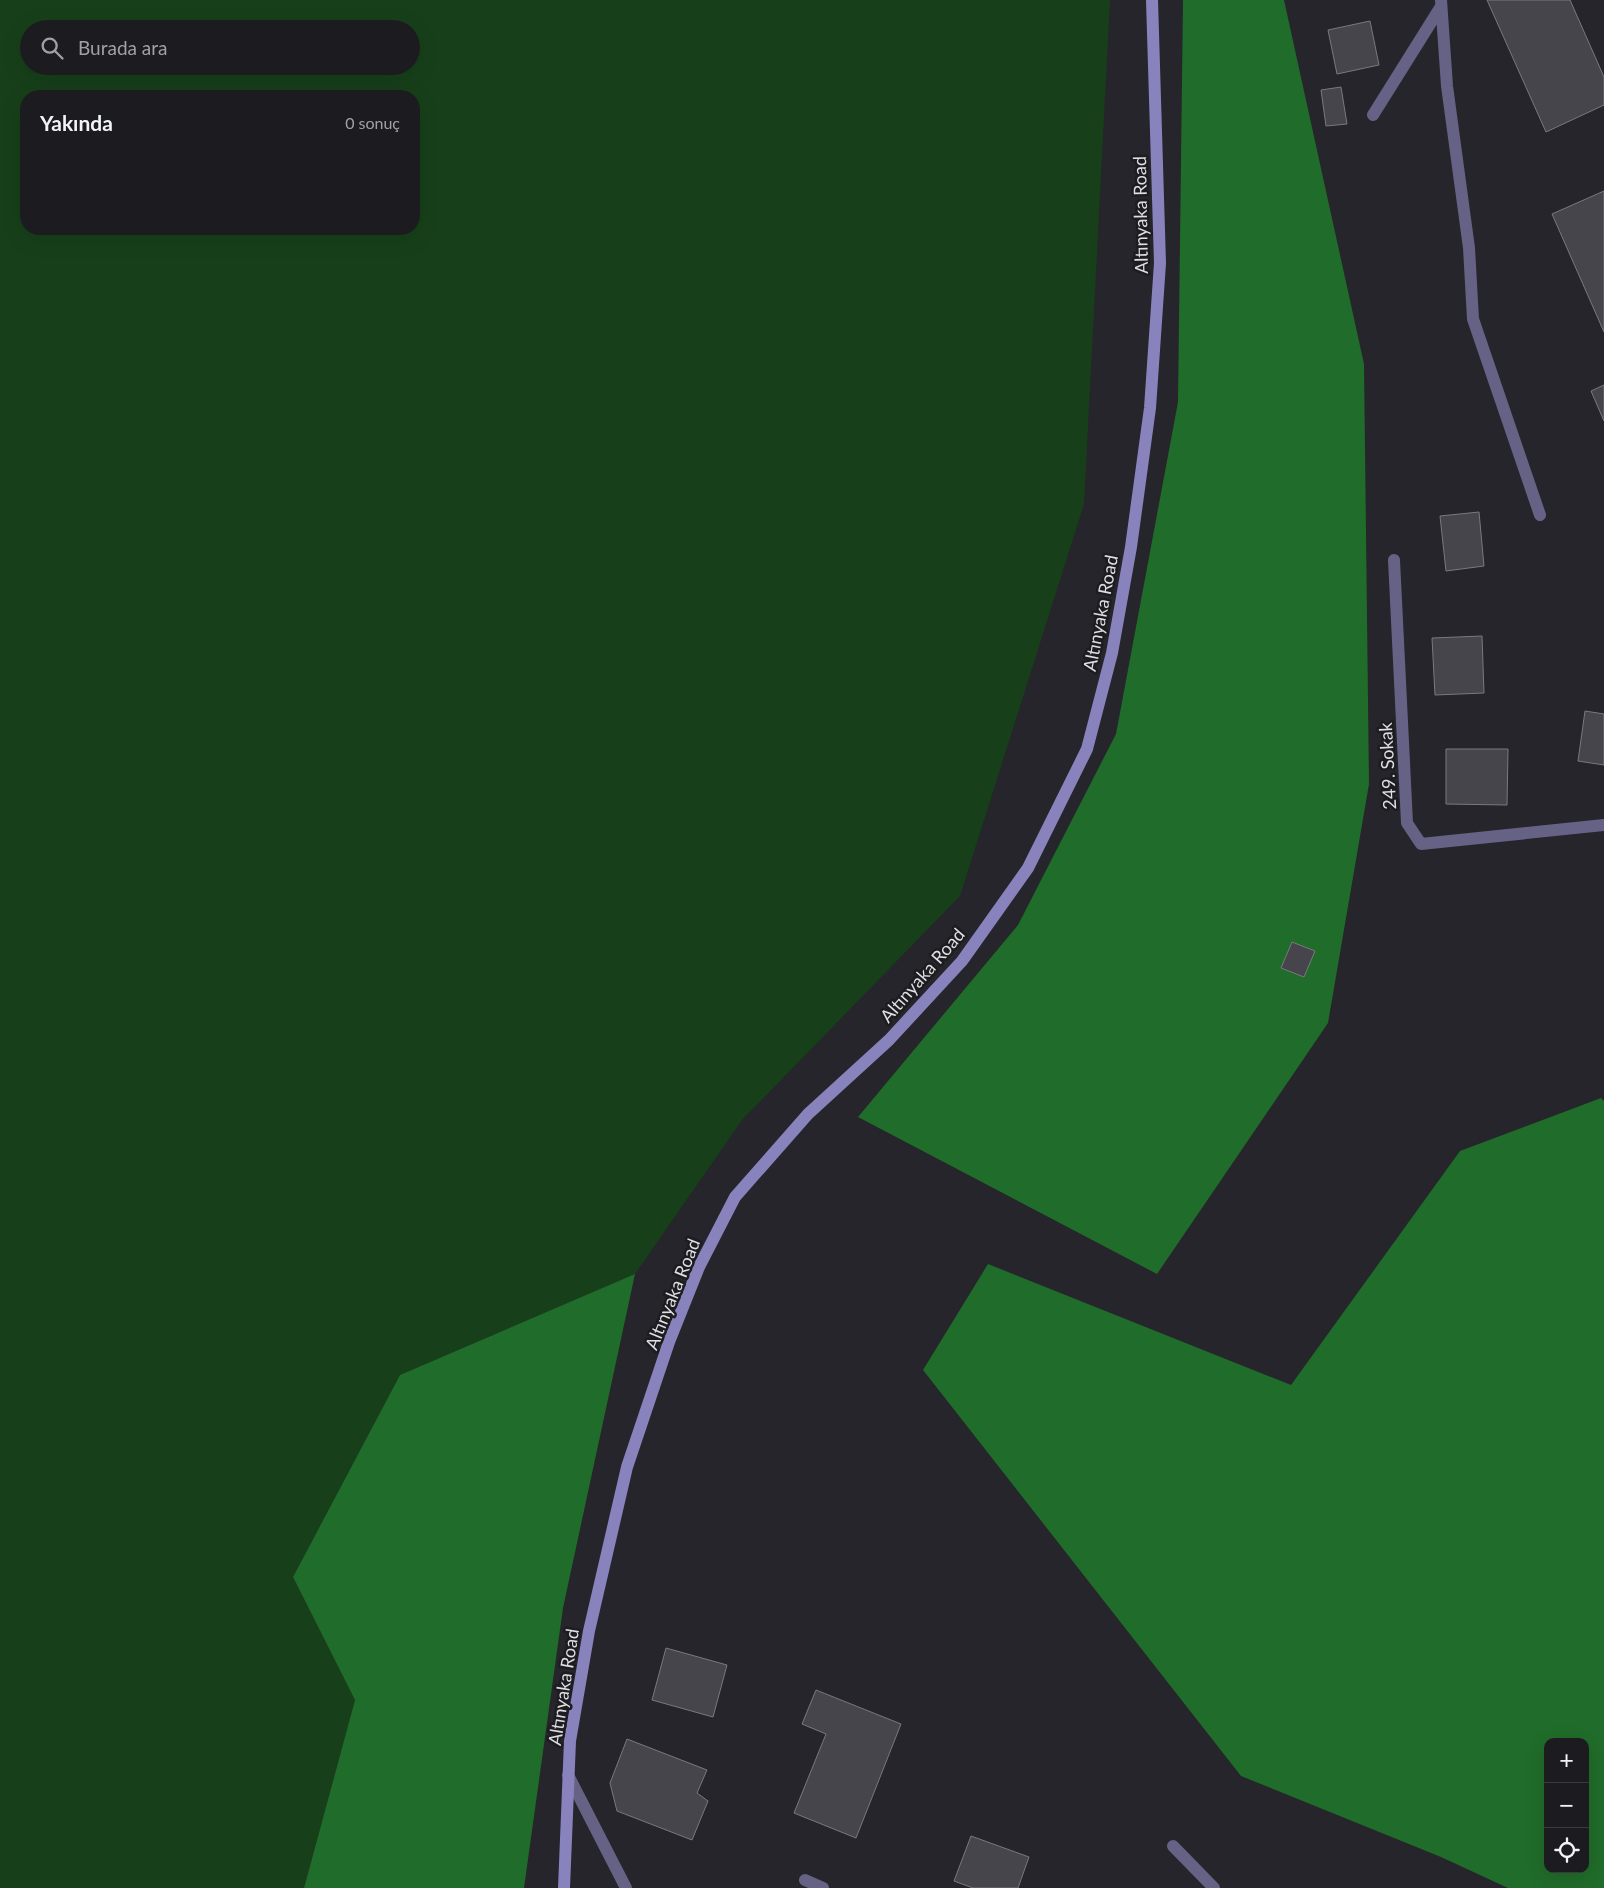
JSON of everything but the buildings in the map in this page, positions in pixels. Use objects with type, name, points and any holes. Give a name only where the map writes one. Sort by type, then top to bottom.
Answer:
[{"type":"main road","name":"Altınyaka Road","points":[[564,1888],[570,1741],[589,1631],[627,1467],[669,1342],[699,1267],[736,1198],[808,1114],[889,1040],[962,962],[1028,868],[1087,749],[1112,653],[1131,547],[1150,408],[1160,263],[1152,0]]},
{"type":"street","points":[[1373,115],[1440,4]]},
{"type":"street","points":[[1440,4],[1447,86],[1468,248],[1473,319],[1540,515]]},
{"type":"street","name":"249. Sokak","points":[[1394,560],[1407,823],[1421,844],[1604,825]]},
{"type":"street","points":[[568,1775],[626,1888]]},
{"type":"street","points":[[1173,1846],[1214,1888]]},
{"type":"street","points":[[805,1880],[823,1888]]},
{"type":"green space","points":[[0,0],[1110,0],[1084,504],[960,896],[742,1120],[635,1274],[400,1375],[293,1577],[355,1700],[304,1888],[0,1888]]},
{"type":"green space","points":[[1183,0],[1284,0],[1364,364],[1369,784],[1328,1023],[1157,1274],[858,1117],[1018,925],[1116,734],[1178,402]]},
{"type":"green space","points":[[1601,1098],[1604,1101],[1604,1888],[1508,1888],[1441,1857],[1241,1776],[923,1370],[988,1264],[1291,1385],[1460,1151]]},
{"type":"green space","points":[[635,1274],[563,1608],[524,1888],[304,1888],[355,1700],[293,1577],[400,1375]]}]
